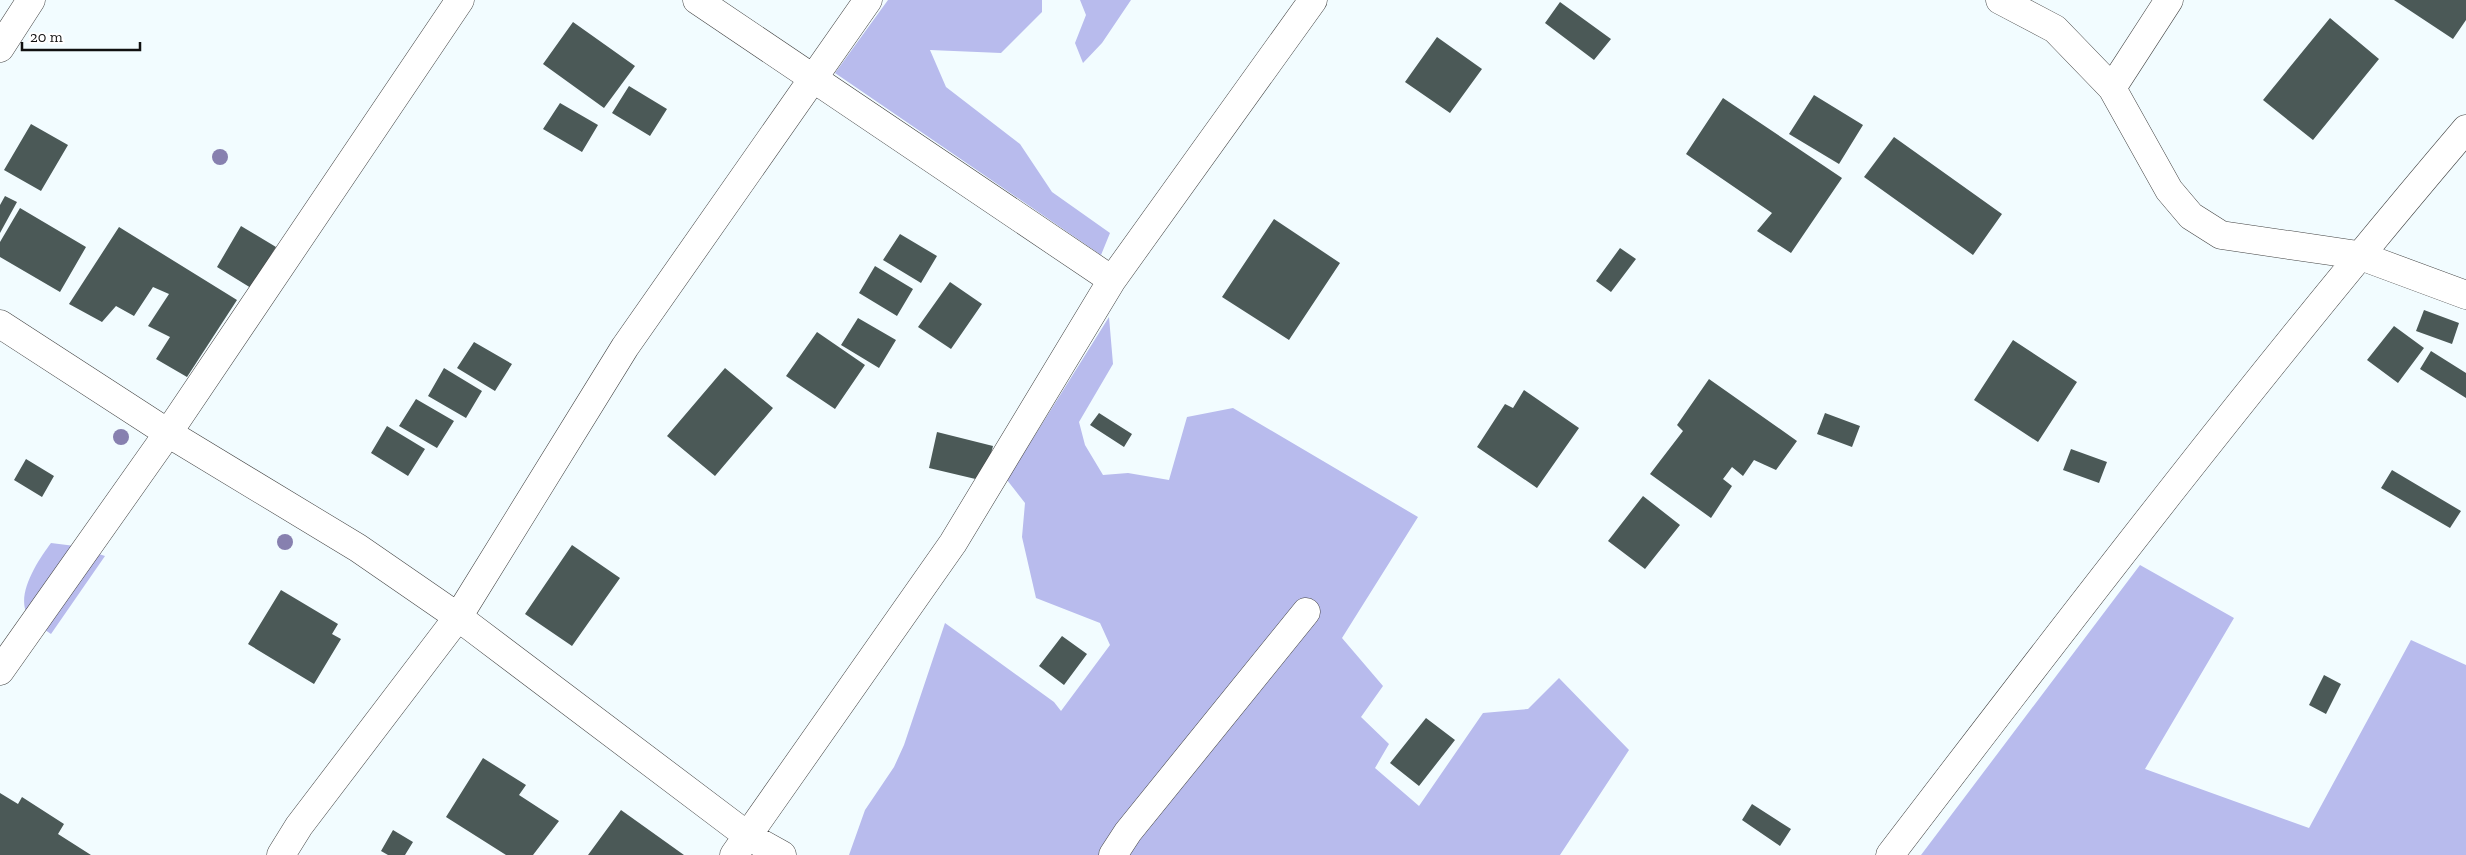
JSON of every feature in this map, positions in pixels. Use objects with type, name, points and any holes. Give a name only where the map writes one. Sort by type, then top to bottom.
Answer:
[{"type":"street","points":[[0,48],[30,0]]},
{"type":"street","points":[[0,671],[168,433],[460,0]]},
{"type":"street","points":[[697,0],[1112,280]]},
{"type":"street","points":[[280,855],[299,826],[458,617],[625,347],[868,0]]},
{"type":"street","points":[[741,845],[953,543],[1112,280],[1313,0]]},
{"type":"street","points":[[2000,0],[2055,29],[2112,88],[2170,190],[2191,216],[2221,234],[2358,255],[2466,295]]},
{"type":"street","points":[[2112,88],[2169,0]]},
{"type":"street","points":[[1890,855],[2133,538],[2358,255],[2466,128]]},
{"type":"street","points":[[0,324],[168,433],[358,548],[458,617],[741,845],[782,855]]},
{"type":"street","points":[[1113,855],[1128,832],[1306,612]]},
{"type":"shaded area","points":[[888,0],[1042,0],[1042,12],[1001,53],[930,50],[946,87],[1020,144],[1052,192],[1110,233],[1101,255],[835,73]]},
{"type":"shaded area","points":[[1080,0],[1131,0],[1102,43],[1083,63],[1075,43],[1086,15]]},
{"type":"shaded area","points":[[1109,317],[1113,364],[1079,422],[1085,445],[1103,475],[1128,473],[1169,480],[1187,417],[1233,408],[1418,517],[1342,638],[1383,686],[1361,717],[1389,744],[1375,768],[1419,806],[1483,713],[1528,709],[1559,678],[1629,750],[1560,855],[849,855],[865,810],[894,767],[904,745],[945,623],[1054,702],[1061,711],[1110,645],[1100,623],[1036,598],[1022,537],[1025,503],[1007,480]]},
{"type":"shaded area","points":[[51,543],[75,546],[105,556],[51,634],[29,617],[24,606],[24,596],[35,567]]},
{"type":"shaded area","points":[[2140,565],[2234,618],[2145,769],[2309,828],[2411,640],[2466,665],[2466,855],[1921,855]]},
{"type":"building","points":[[2394,0],[2466,0],[2466,20],[2453,39]]},
{"type":"building","points":[[1560,2],[1611,39],[1594,60],[1545,23]]},
{"type":"building","points":[[2330,18],[2379,59],[2313,140],[2263,100]]},
{"type":"building","points":[[573,22],[635,66],[604,108],[543,64]]},
{"type":"building","points":[[1437,37],[1482,69],[1450,113],[1405,82]]},
{"type":"building","points":[[629,86],[667,109],[650,136],[612,113]]},
{"type":"building","points":[[1814,95],[1863,125],[1839,164],[1789,134]]},
{"type":"building","points":[[1723,98],[1842,178],[1791,253],[1757,231],[1772,213],[1686,154]]},
{"type":"building","points":[[560,103],[598,125],[582,152],[543,129]]},
{"type":"building","points":[[31,124],[68,145],[41,191],[4,170]]},
{"type":"building","points":[[1894,137],[2002,214],[1973,255],[1864,177]]},
{"type":"building","points":[[5,196],[17,202],[0,233],[0,205]]},
{"type":"building","points":[[20,208],[86,247],[60,292],[0,257],[0,242]]},
{"type":"building","points":[[1274,219],[1340,263],[1289,340],[1222,297]]},
{"type":"building","points":[[241,226],[276,247],[251,288],[217,267]]},
{"type":"building","points":[[119,227],[237,300],[187,377],[156,359],[170,337],[148,326],[169,294],[153,287],[134,316],[116,306],[102,322],[69,304]]},
{"type":"building","points":[[900,234],[937,256],[921,283],[883,260]]},
{"type":"building","points":[[1620,248],[1636,259],[1611,292],[1596,281]]},
{"type":"building","points":[[875,266],[913,289],[897,316],[859,293]]},
{"type":"building","points":[[950,282],[982,304],[951,349],[918,327]]},
{"type":"building","points":[[2424,310],[2459,323],[2452,344],[2416,331]]},
{"type":"building","points":[[858,318],[896,340],[879,368],[841,345]]},
{"type":"building","points":[[2394,326],[2424,348],[2398,383],[2367,360]]},
{"type":"building","points":[[817,332],[865,365],[835,409],[786,376]]},
{"type":"building","points":[[2013,340],[2077,382],[2038,442],[1974,400]]},
{"type":"building","points":[[474,342],[512,364],[495,391],[457,368]]},
{"type":"building","points":[[2431,351],[2466,373],[2466,398],[2420,369]]},
{"type":"building","points":[[444,368],[482,391],[466,418],[428,396]]},
{"type":"building","points":[[725,368],[773,408],[715,476],[667,436]]},
{"type":"building","points":[[1709,379],[1797,441],[1776,470],[1754,460],[1743,476],[1732,467],[1723,479],[1732,486],[1711,518],[1650,474],[1683,431],[1677,425]]},
{"type":"building","points":[[1524,390],[1579,428],[1537,488],[1477,447],[1505,404],[1513,408]]},
{"type":"building","points":[[416,399],[454,421],[437,448],[399,426]]},
{"type":"building","points":[[1099,413],[1132,434],[1124,447],[1090,425]]},
{"type":"building","points":[[1825,413],[1860,426],[1852,447],[1817,434]]},
{"type":"building","points":[[387,426],[425,449],[408,476],[371,453]]},
{"type":"building","points":[[937,432],[993,446],[984,481],[929,468]]},
{"type":"building","points":[[2071,449],[2107,462],[2099,483],[2063,470]]},
{"type":"building","points":[[26,459],[54,476],[42,497],[14,480]]},
{"type":"building","points":[[2392,470],[2461,511],[2450,528],[2381,488]]},
{"type":"building","points":[[1643,496],[1680,525],[1645,569],[1608,541]]},
{"type":"building","points":[[572,545],[620,578],[572,646],[525,614]]},
{"type":"building","points":[[281,590],[338,624],[332,634],[341,639],[314,684],[248,644]]},
{"type":"building","points":[[1062,636],[1087,654],[1064,685],[1039,666]]},
{"type":"building","points":[[2324,675],[2341,684],[2326,714],[2309,705]]},
{"type":"building","points":[[1426,718],[1455,740],[1419,786],[1390,763]]},
{"type":"building","points":[[483,758],[526,785],[519,795],[559,821],[533,855],[506,855],[446,817]]},
{"type":"building","points":[[0,793],[18,804],[22,797],[64,824],[58,834],[91,855],[0,855]]},
{"type":"building","points":[[1752,804],[1791,829],[1780,846],[1742,820]]},
{"type":"building","points":[[621,810],[684,855],[588,855]]},
{"type":"building","points":[[393,830],[413,842],[405,855],[388,855],[381,851]]}]
